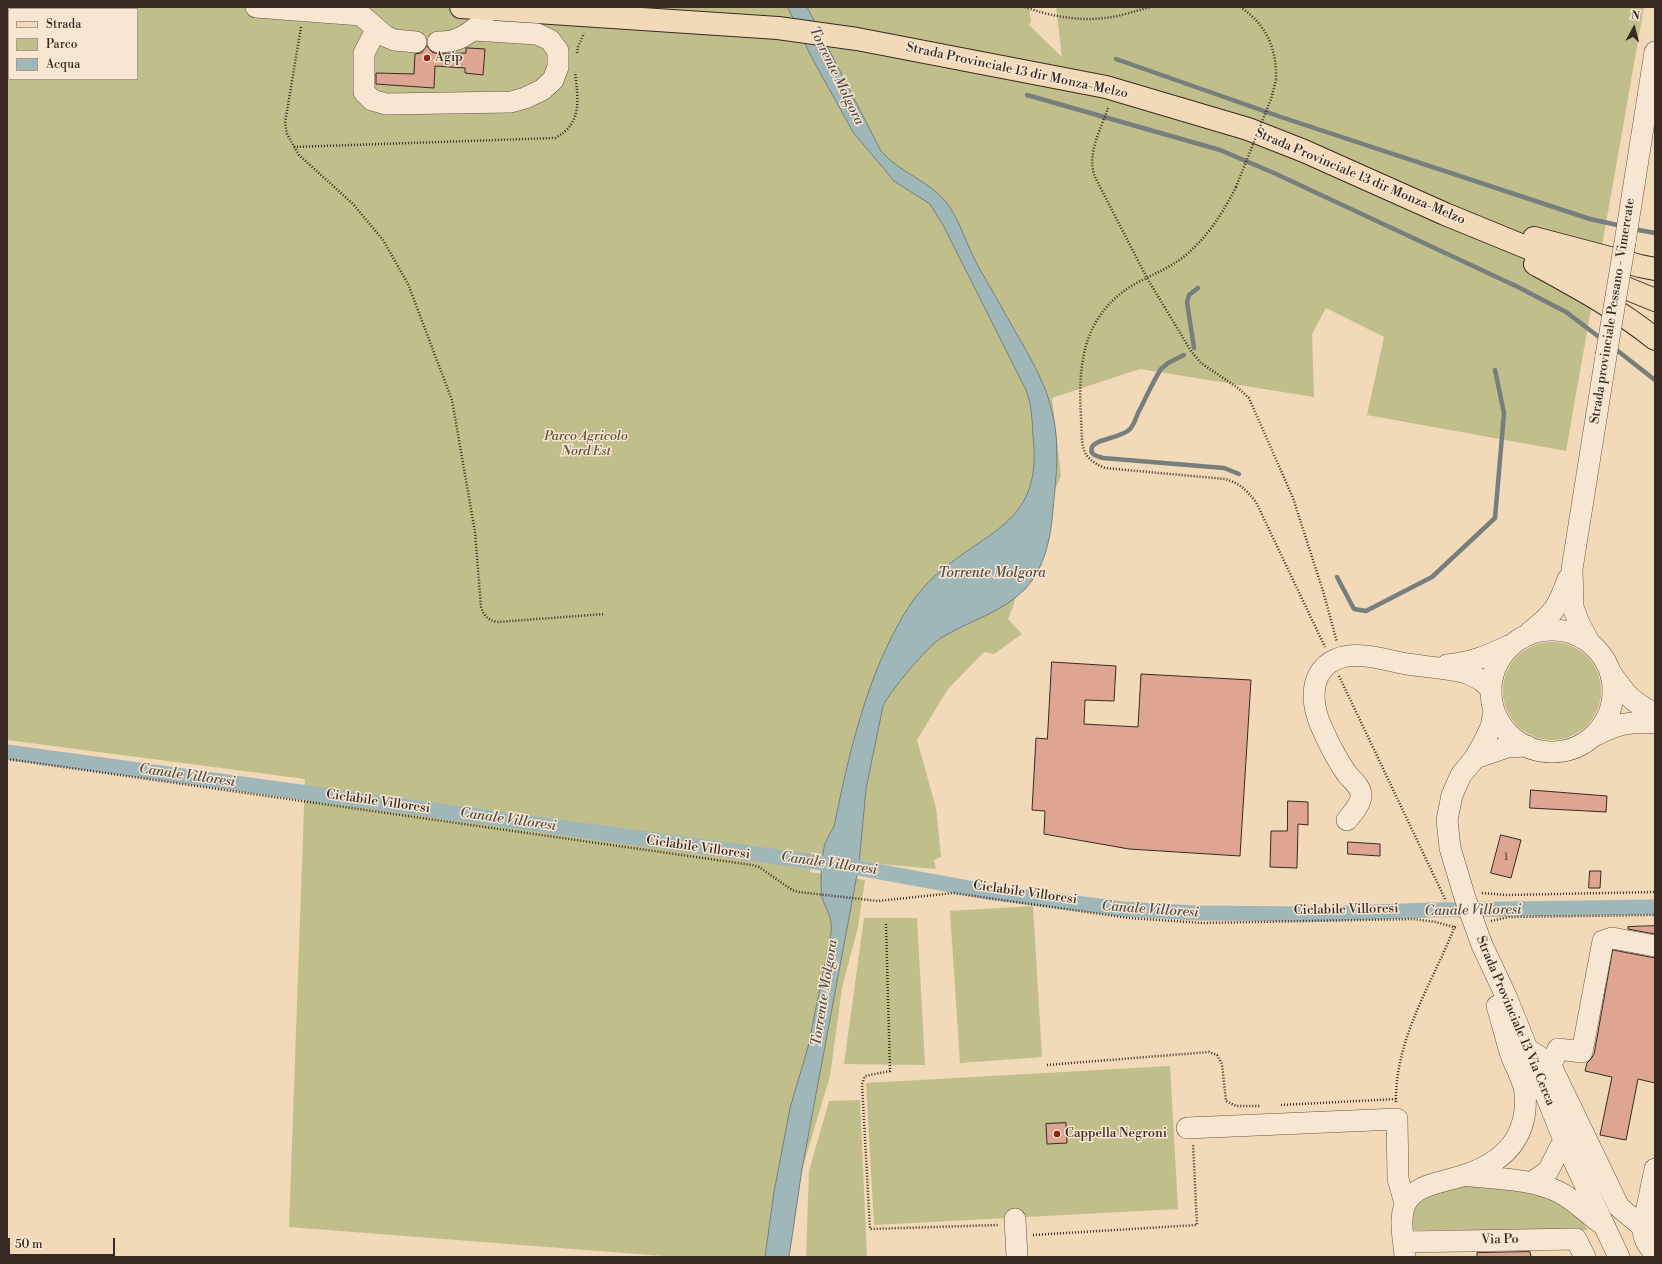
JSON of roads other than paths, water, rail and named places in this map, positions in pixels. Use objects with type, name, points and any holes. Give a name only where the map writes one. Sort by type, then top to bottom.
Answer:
[{"type":"main road","name":"Strada Provinciale 13 dir Monza-Melzo","points":[[461,7],[778,28],[857,39],[1106,87],[1248,129],[1269,137],[1304,151],[1445,214],[1655,300]]},
{"type":"main road","points":[[1445,214],[1655,269]]},
{"type":"main road","points":[[1445,214],[1593,296],[1635,322],[1655,339]]},
{"type":"street","points":[[256,7],[361,15],[384,36],[394,40],[416,42]]},
{"type":"street","points":[[438,42],[447,43],[461,39],[499,9]]},
{"type":"street","points":[[376,30],[364,53],[364,92],[372,100],[386,104],[511,102],[525,98],[542,90],[553,80],[558,67],[558,51],[550,40],[537,34],[473,30]]},
{"type":"street","name":"Strada provinciale Pessano - Vimercate","points":[[1572,569],[1655,52]]},
{"type":"street","points":[[1572,569],[1555,610],[1520,640],[1498,663],[1493,675],[1491,689],[1494,712],[1506,731],[1516,741],[1542,751],[1560,751],[1578,746],[1613,727],[1624,723],[1655,723]]},
{"type":"street","points":[[1572,569],[1572,601],[1579,624],[1589,642]]},
{"type":"street","points":[[1428,666],[1473,662],[1541,631],[1559,630],[1577,635],[1589,642],[1599,652],[1608,668],[1629,698],[1641,707],[1655,713]]},
{"type":"street","points":[[1347,820],[1360,802],[1361,794],[1358,787],[1347,774],[1337,757],[1321,726],[1316,713],[1314,698],[1314,686],[1317,677],[1336,659],[1365,656],[1467,673],[1481,680],[1491,689]]},
{"type":"street","points":[[1590,739],[1602,725],[1612,704],[1613,686],[1608,668]]},
{"type":"street","name":"Strada Provinciale 13 Via Cerca","points":[[1494,712],[1489,732],[1475,758],[1463,772],[1457,783],[1450,804],[1448,820],[1449,845],[1467,906],[1482,945],[1506,996],[1564,1140],[1619,1257]]},
{"type":"street","points":[[1475,758],[1508,747],[1527,746]]},
{"type":"street","points":[[1551,1066],[1558,1049],[1582,1052],[1603,941],[1612,938],[1655,946]]},
{"type":"street","points":[[1405,1203],[1409,1198],[1423,1188],[1463,1175],[1495,1161],[1510,1148],[1521,1128],[1524,1113],[1523,1083],[1511,1055],[1495,1001],[1482,945]]},
{"type":"street","points":[[1527,1049],[1551,1066],[1619,1207],[1649,1228]]},
{"type":"street","points":[[1190,1128],[1396,1109],[1398,1179],[1405,1203],[1402,1221],[1404,1249]]},
{"type":"street","points":[[1531,1183],[1548,1171],[1564,1140]]},
{"type":"street","points":[[1655,1170],[1649,1228],[1643,1235],[1647,1244],[1655,1253]]},
{"type":"street","points":[[1463,1175],[1531,1183],[1564,1195],[1606,1231]]},
{"type":"street","points":[[1015,1227],[1018,1257]]},
{"type":"street","name":"Via Po","points":[[1404,1249],[1581,1248],[1606,1231]]},
{"type":"water","name":"Torrente Molgora","points":[[788,7],[807,7],[881,151],[897,165],[939,194],[951,209],[977,264],[1026,351],[1047,393],[1055,427],[1057,462],[1049,541],[1038,572],[1032,581],[1016,597],[1006,604],[995,611],[951,632],[935,643],[901,680],[883,706],[866,789],[859,864],[802,1169],[789,1257],[765,1257],[774,1192],[790,1108],[808,1047],[831,936],[830,919],[822,899],[821,892],[823,852],[825,843],[833,829],[852,745],[868,695],[887,646],[911,603],[937,574],[1009,520],[1021,505],[1030,487],[1034,465],[1031,413],[1026,390],[943,225],[930,204],[894,181],[853,132],[812,58]]},
{"type":"waterway","points":[[1116,59],[1281,117],[1590,219],[1622,226]]},
{"type":"waterway","points":[[1027,95],[1220,150],[1274,173],[1518,287],[1566,312],[1603,340]]},
{"type":"waterway","points":[[1633,229],[1655,233]]},
{"type":"waterway","points":[[1194,348],[1187,302],[1189,295],[1198,288]]},
{"type":"waterway","points":[[1614,348],[1655,380]]},
{"type":"waterway","points":[[1184,355],[1168,363],[1161,369],[1130,429],[1126,432],[1094,444],[1091,450],[1094,455],[1103,458],[1224,468],[1239,474]]},
{"type":"waterway","points":[[1337,577],[1354,609],[1366,611],[1432,577],[1495,518],[1504,413],[1495,370]]},
{"type":"waterway","name":"Canale Villoresi","points":[[7,752],[859,868],[995,893],[1123,909],[1196,913],[1316,914],[1432,910],[1655,907]]},
{"type":"place","name":"Agip","points":[[427,58]]},
{"type":"place","name":"Cappella Negroni","points":[[1057,1134]]},
{"type":"park label","name":"Parco Agricolo Nord Est","points":[[586,444]]}]
